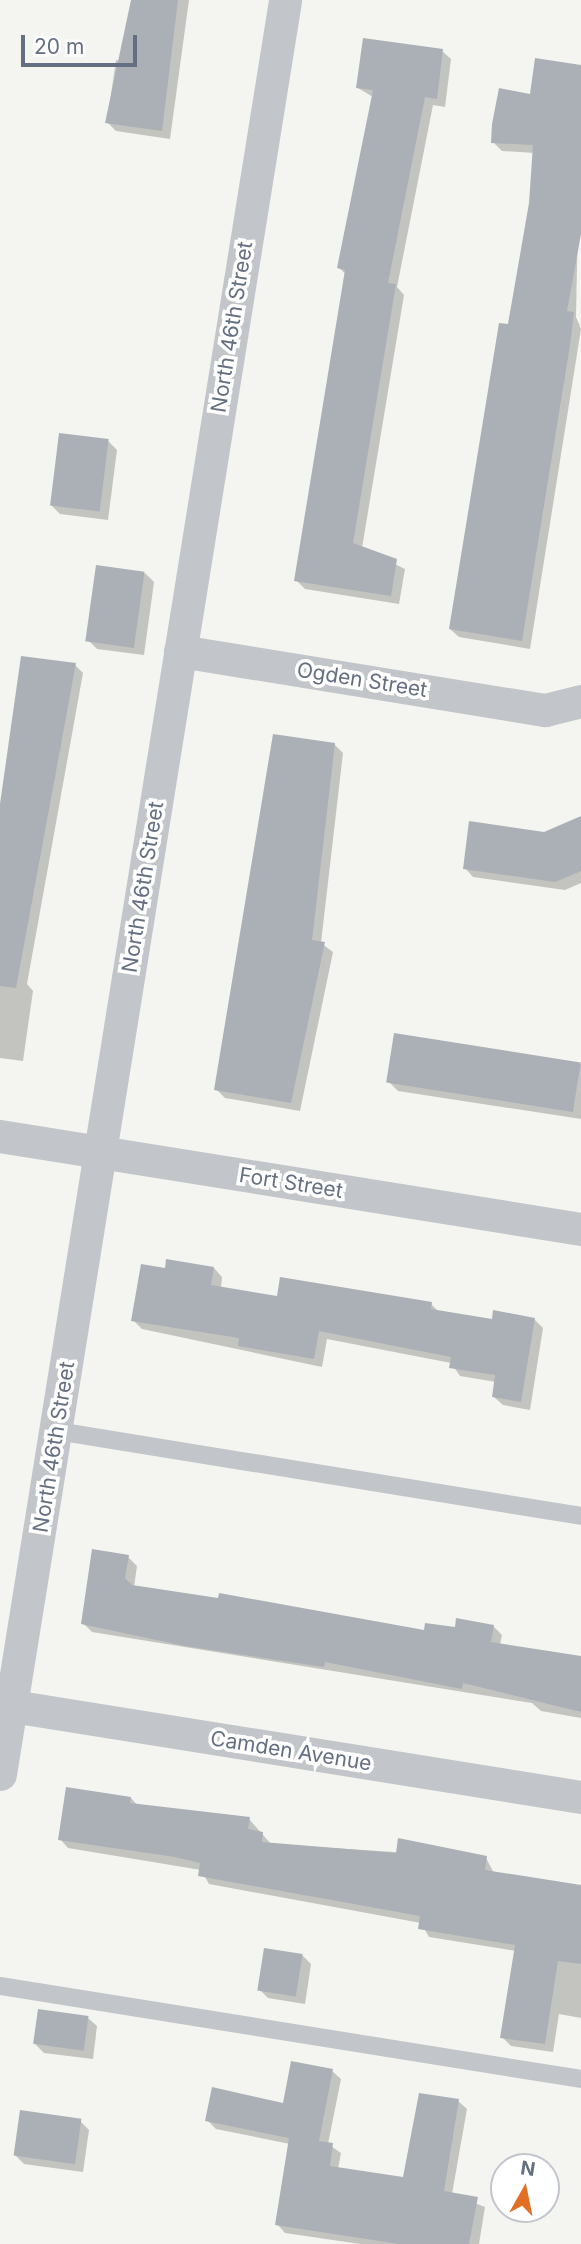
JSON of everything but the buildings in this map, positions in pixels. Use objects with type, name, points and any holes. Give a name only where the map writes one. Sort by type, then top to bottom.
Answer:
[{"type":"street","name":"North 46th Street","points":[[0,1774],[6,1705],[57,1431],[285,0]]},
{"type":"street","name":"Ogden Street","points":[[180,651],[545,710],[581,702]]},
{"type":"street","name":"Fort Street","points":[[0,1136],[581,1229]]},
{"type":"street","name":"Camden Avenue","points":[[6,1705],[581,1797]]},
{"type":"lane","points":[[57,1431],[581,1516]]},
{"type":"lane","points":[[0,1986],[581,2079]]}]
